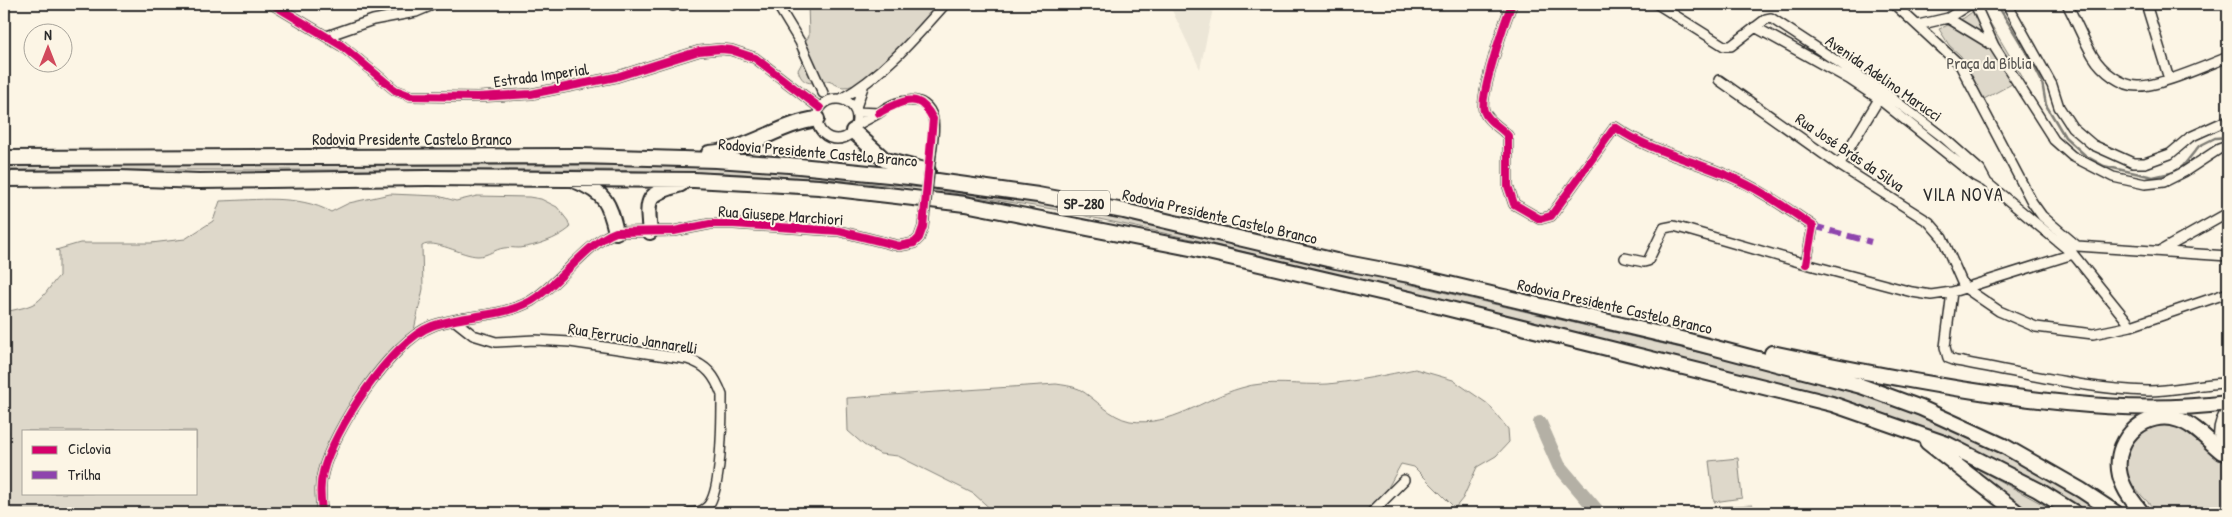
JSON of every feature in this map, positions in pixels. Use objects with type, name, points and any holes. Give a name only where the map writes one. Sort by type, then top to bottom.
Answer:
[{"type":"highway","points":[[581,156],[718,153],[742,147],[803,121],[820,110]]},
{"type":"highway","points":[[854,128],[885,160],[1038,195]]},
{"type":"highway","name":"Rodovia Presidente Castelo Branco","points":[[4,158],[581,156],[789,165],[909,177],[1038,195],[1124,211],[1686,340],[1852,384],[1921,408],[2004,446],[2081,490],[2116,513]]},
{"type":"highway","name":"SP-280","points":[[4,179],[118,178],[199,181],[568,178],[694,180],[819,187],[929,199],[1038,217],[1186,247],[1832,404],[1913,431],[1994,466],[2075,513]]},
{"type":"highway","points":[[568,178],[596,189],[612,216],[616,232]]},
{"type":"highway","points":[[650,232],[648,206],[651,196],[660,190],[694,180]]},
{"type":"highway","points":[[1686,340],[1728,343],[1868,374],[2050,402],[2150,409],[2228,404]]},
{"type":"highway","points":[[2142,513],[2122,482],[2118,469],[2119,454],[2124,439],[2134,428],[2146,421],[2163,418],[2179,420],[2225,456]]},
{"type":"highway","points":[[1913,431],[2018,513]]},
{"type":"street","name":"Estrada Imperial","points":[[272,4],[327,36],[395,90],[412,96],[478,97],[531,94],[616,78],[699,51],[721,49],[731,50],[755,58],[820,110]]},
{"type":"street","points":[[327,36],[373,20],[416,12],[435,4]]},
{"type":"street","points":[[777,4],[800,42],[823,93],[820,110],[821,131],[831,138],[843,138],[854,128],[879,113]]},
{"type":"street","points":[[820,110],[863,87],[888,65],[945,4]]},
{"type":"street","points":[[1512,4],[1486,83],[1483,101],[1487,116],[1508,136],[1508,186],[1514,204],[1540,218],[1551,216],[1615,127],[1649,147],[1733,178],[1771,198],[1813,226],[1806,264]]},
{"type":"street","name":"Avenida Adelino Marucci","points":[[1657,4],[1724,46],[1731,46],[1766,19],[1771,18],[1899,103],[1944,138],[1980,170],[1986,182]]},
{"type":"street","points":[[1894,4],[1960,65],[2020,181],[2042,216],[2075,250],[2131,326]]},
{"type":"street","points":[[1918,25],[1948,18],[1970,4]]},
{"type":"street","points":[[1975,4],[1994,46],[2054,140],[2072,156],[2113,177],[2145,184],[2164,182],[2184,172],[2219,149],[2228,146]]},
{"type":"street","points":[[2007,4],[2049,78],[2059,107],[2072,128],[2093,145],[2133,163],[2145,163],[2170,154],[2190,137],[2228,120]]},
{"type":"street","points":[[2067,4],[2093,56],[2119,81],[2140,86],[2169,79],[2228,57]]},
{"type":"street","points":[[2146,4],[2169,79]]},
{"type":"street","points":[[1948,18],[1994,46]]},
{"type":"street","name":"Avenida Adelino Marucci","points":[[1755,27],[1849,79],[1879,99],[1975,176],[1986,182],[2075,250]]},
{"type":"street","points":[[1783,42],[1789,31]]},
{"type":"street","name":"Rua José Brás da Silva","points":[[1720,80],[1839,164],[1929,222],[1942,237],[1964,287]]},
{"type":"street","points":[[854,128],[855,111],[863,87]]},
{"type":"street","points":[[823,93],[847,101],[855,111],[879,113]]},
{"type":"street","points":[[1839,164],[1879,99]]},
{"type":"street","name":"Rua Giusepe Marchiori","points":[[616,232],[650,232],[734,224],[839,231],[899,246],[914,242],[919,238],[923,227],[933,119],[927,108],[916,100],[904,100],[879,113]]},
{"type":"street","points":[[2162,250],[2228,213]]},
{"type":"street","points":[[1625,258],[1644,262],[1648,261],[1664,228],[1674,226],[1806,264],[1912,292],[1931,295],[1952,292],[2075,250],[2162,250],[2228,256]]},
{"type":"street","points":[[323,512],[319,493],[323,471],[332,446],[354,406],[382,370],[412,337],[430,326],[503,312],[532,300],[558,280],[605,236],[616,232]]},
{"type":"street","points":[[2186,252],[2188,236]]},
{"type":"street","points":[[1964,287],[1999,311],[2036,327],[2093,334],[2131,326],[2228,293]]},
{"type":"street","points":[[1952,292],[1945,347],[1948,358],[2024,375],[2114,388],[2150,391],[2228,382]]},
{"type":"street","name":"Rua Ferrucio Jannarelli","points":[[454,320],[473,335],[496,342],[535,340],[570,342],[687,359],[699,362],[709,370],[717,382],[722,395],[717,488],[707,508],[700,512],[689,513]]},
{"type":"street","points":[[2225,456],[2219,442],[2219,425],[2228,410]]},
{"type":"street","points":[[1371,513],[1404,480]]},
{"type":"shaded area","points":[[1169,4],[1214,4],[1200,69]]},
{"type":"shaded area","points":[[753,508],[755,513],[657,513],[666,509]]},
{"type":"green space","points":[[808,4],[938,4],[908,40],[881,67],[868,78],[855,85],[843,87],[827,81],[808,82],[800,75],[798,70],[803,61],[798,52],[809,36]]},
{"type":"green space","name":"Praça da Bíblia","points":[[1980,6],[2023,78],[1984,99],[1961,56],[1949,45],[1939,29],[1964,18]]},
{"type":"green space","points":[[4,165],[605,165],[727,167],[826,174],[1013,196],[1097,212],[1251,247],[1740,362],[1853,391],[1939,423],[2000,451],[2105,513],[2084,513],[2061,498],[1969,449],[1911,424],[1853,403],[1196,240],[1053,209],[921,188],[825,179],[727,173],[605,170],[4,170]]},
{"type":"green space","points":[[390,194],[438,196],[456,201],[477,196],[529,197],[541,199],[557,207],[568,221],[570,228],[553,239],[539,244],[501,249],[482,256],[471,255],[434,244],[422,246],[423,289],[414,330],[382,366],[323,470],[318,513],[4,513],[4,442],[9,433],[4,401],[4,313],[35,303],[46,292],[59,276],[59,251],[56,250],[80,243],[151,243],[185,239],[213,221],[220,201],[291,200],[318,206],[331,212],[349,203]]},
{"type":"green space","points":[[1415,369],[1453,380],[1488,404],[1508,429],[1509,442],[1496,456],[1477,467],[1463,498],[1455,508],[1414,467],[1401,464],[1379,504],[1369,513],[995,513],[974,494],[898,456],[880,454],[864,445],[848,431],[847,398],[1056,384],[1079,389],[1110,412],[1123,419],[1145,422],[1173,416],[1251,385],[1273,383],[1328,384],[1361,380]]},
{"type":"green space","points":[[2155,422],[2187,428],[2228,466],[2228,513],[2158,513],[2129,482],[2123,465],[2129,441]]},
{"type":"green space","points":[[1738,458],[1742,498],[1714,502],[1709,461]]},
{"type":"green space","points":[[1961,460],[2059,513],[2024,513]]},
{"type":"green space","points":[[1753,505],[1753,513],[1713,513],[1713,507]]},
{"type":"waterway","points":[[1997,4],[2042,82],[2046,105],[2065,137],[2086,156],[2104,166],[2153,177],[2175,172],[2183,166],[2199,146],[2215,138],[2228,137]]},
{"type":"waterway","points":[[1540,423],[1559,466],[1599,513]]},
{"type":"marked path","points":[[1813,226],[1871,242]]},
{"type":"cycle path","points":[[272,4],[342,46],[395,90],[411,96],[478,97],[531,94],[616,77],[699,51],[721,49],[731,50],[755,58],[820,108]]},
{"type":"cycle path","points":[[1512,4],[1494,59],[1483,103],[1484,111],[1488,118],[1508,136],[1508,186],[1514,204],[1540,219],[1551,216],[1615,127],[1643,143],[1742,182],[1773,199],[1813,226],[1806,264]]},
{"type":"cycle path","points":[[322,513],[321,492],[323,472],[338,434],[366,389],[399,349],[416,335],[432,326],[457,319],[507,310],[531,301],[553,284],[605,237],[616,232],[674,231],[710,224],[734,224],[839,231],[899,246],[914,243],[919,238],[923,227],[933,119],[921,103],[912,100],[900,103],[879,113]]},
{"type":"district","name":"VILA NOVA","points":[[1963,194]]}]
